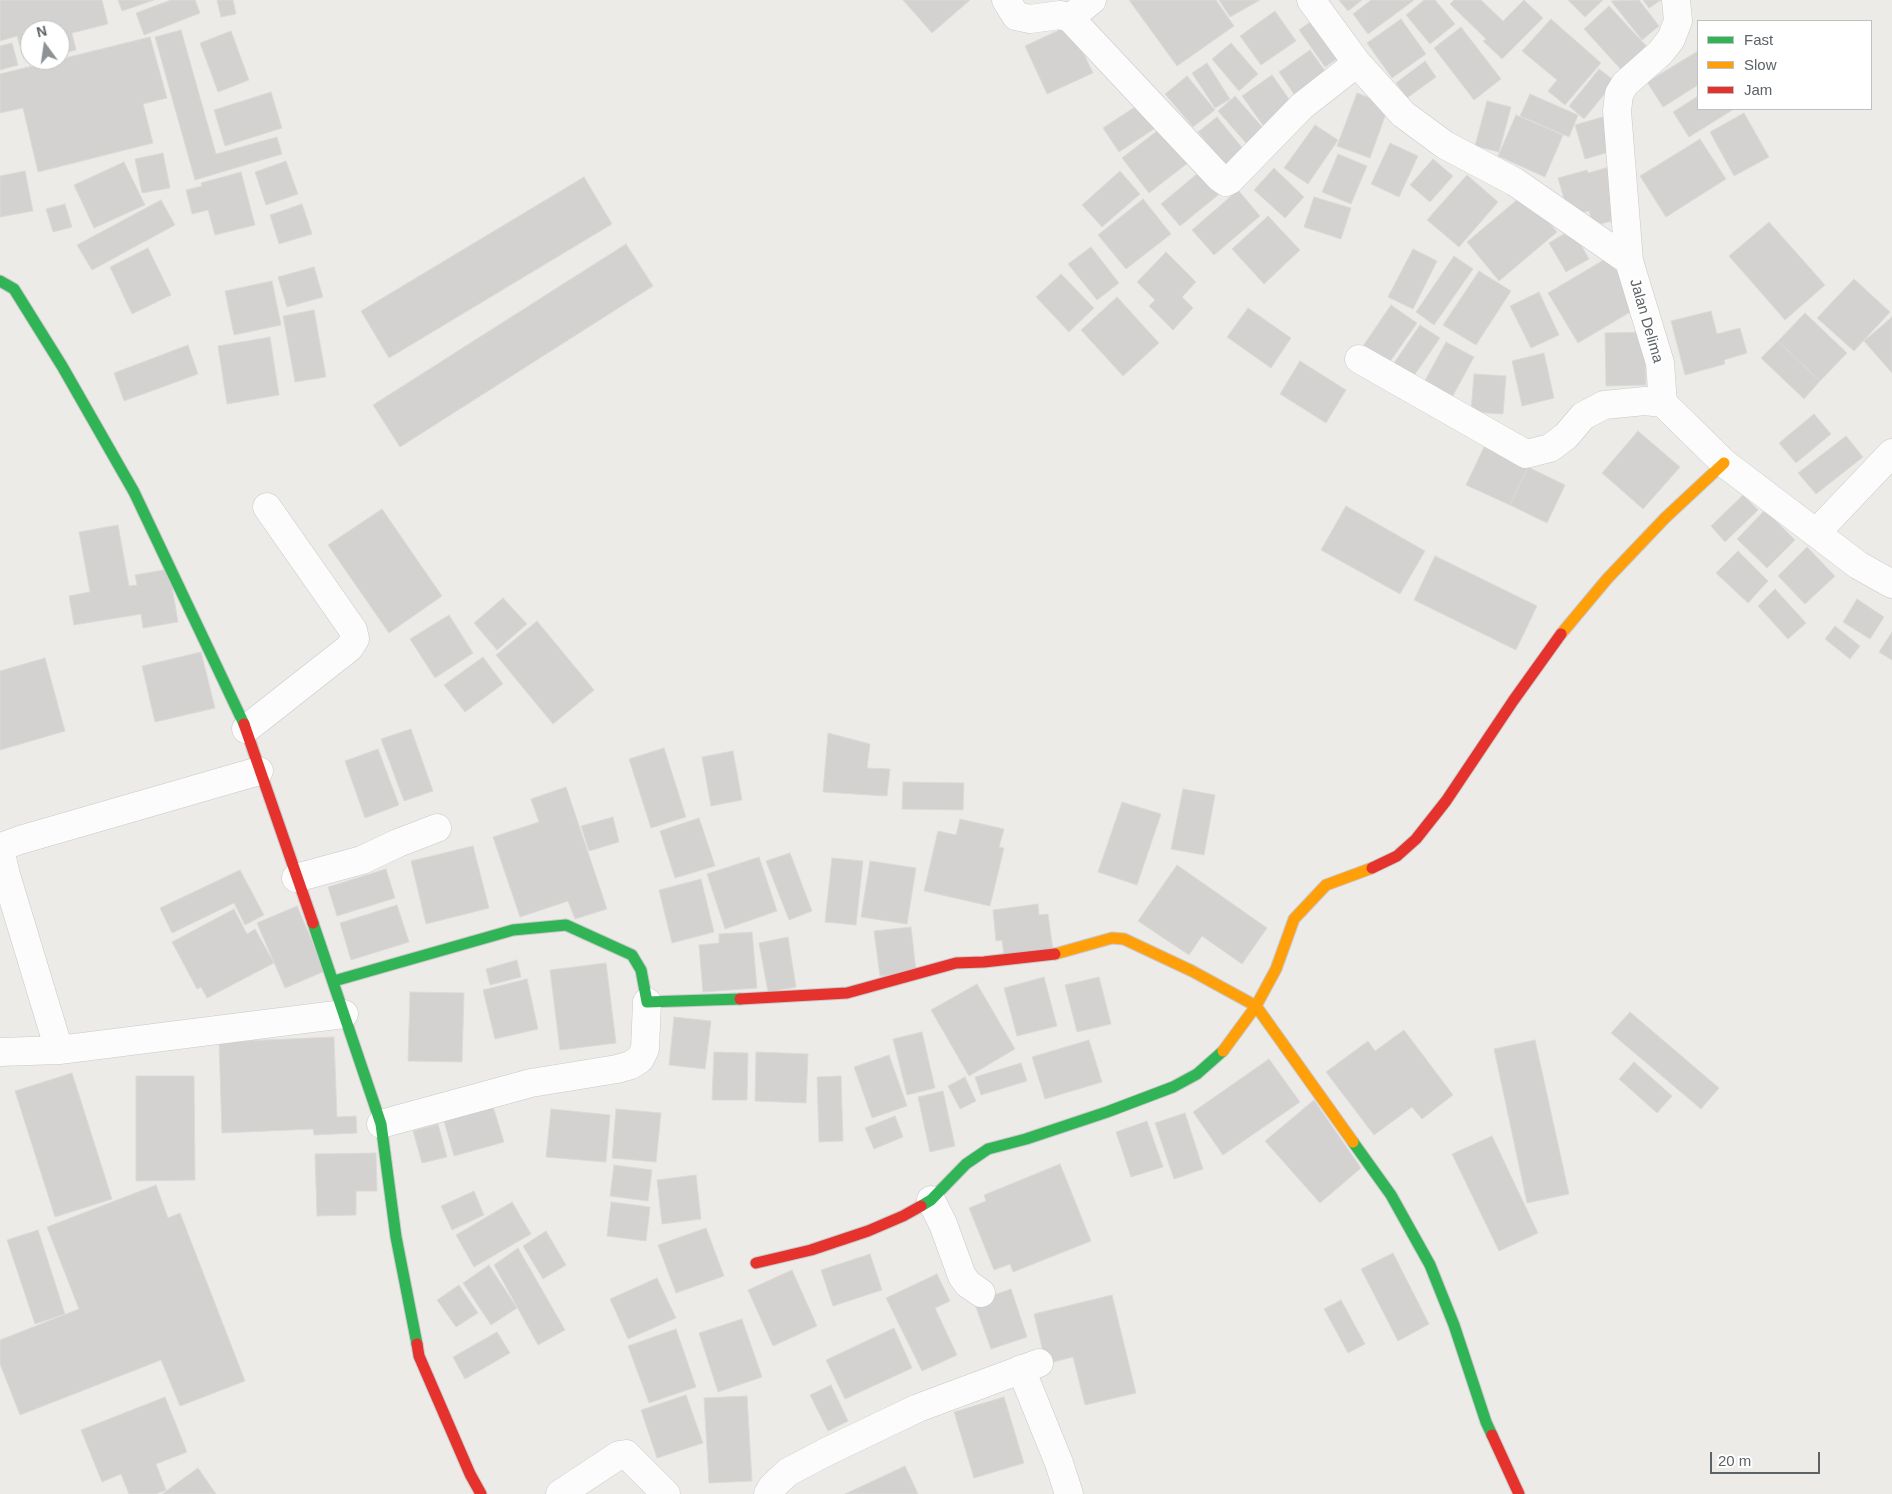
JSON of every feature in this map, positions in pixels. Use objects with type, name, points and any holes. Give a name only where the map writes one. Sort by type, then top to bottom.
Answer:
[{"type":"street","points":[[1006,0],[1016,16],[1030,19],[1060,15],[1070,18],[1219,177],[1226,182],[1302,106],[1357,63]]},
{"type":"street","points":[[1070,18],[1092,0]]},
{"type":"street","points":[[1312,0],[1357,63],[1403,114],[1445,145],[1515,182],[1629,261]]},
{"type":"street","name":"Jalan Delima","points":[[1663,403],[1660,363],[1629,261],[1617,111],[1619,94],[1625,84],[1660,53],[1671,39],[1678,21],[1676,0]]},
{"type":"street","points":[[0,281],[14,289],[62,366],[134,492],[246,729],[296,878],[334,981],[381,1124],[396,1238],[420,1356],[481,1494]]},
{"type":"street","points":[[1359,359],[1526,454],[1550,448],[1566,436],[1583,416],[1604,405],[1644,401],[1663,403],[1724,463],[1858,565],[1892,584]]},
{"type":"street","points":[[1816,533],[1892,452]]},
{"type":"street","points":[[756,1263],[811,1250],[868,1231],[903,1216],[931,1200],[966,1164],[988,1148],[1026,1139],[1107,1112],[1173,1087],[1198,1074],[1223,1051],[1256,1006],[1276,968],[1294,919],[1326,885],[1372,868],[1397,856],[1416,839],[1446,801],[1513,701],[1572,619],[1665,518],[1724,463]]},
{"type":"street","points":[[246,729],[349,648],[355,638],[353,630],[267,507]]},
{"type":"street","points":[[59,1050],[6,875],[1,854],[4,846],[259,772]]},
{"type":"street","points":[[296,878],[362,860],[398,843],[437,828]]},
{"type":"street","points":[[334,981],[513,930],[566,925],[632,955],[641,970],[647,1002],[645,1049],[640,1059],[630,1065],[531,1084],[381,1124]]},
{"type":"street","points":[[647,1002],[756,999],[848,993],[956,963],[984,962],[1055,954],[1112,938],[1124,939],[1192,971],[1256,1006],[1390,1195],[1430,1265],[1454,1325],[1486,1422],[1519,1494]]},
{"type":"street","points":[[0,1052],[59,1050],[344,1014]]},
{"type":"street","points":[[931,1200],[943,1224],[962,1276],[968,1284],[981,1293]]},
{"type":"street","points":[[768,1494],[772,1487],[788,1472],[828,1451],[918,1408],[1030,1366],[1069,1494]]},
{"type":"street","points":[[560,1494],[620,1455],[626,1454],[666,1494]]},
{"type":"building","points":[[0,0],[102,0],[108,24],[72,33],[76,50],[70,52],[70,20],[20,20],[20,46],[17,36],[0,41]]},
{"type":"building","points":[[118,0],[154,0],[122,11]]},
{"type":"building","points":[[171,0],[195,0],[200,13],[144,35],[136,13]]},
{"type":"building","points":[[217,0],[233,0],[236,14],[221,17]]},
{"type":"building","points":[[903,0],[970,0],[932,33]]},
{"type":"building","points":[[1129,0],[1216,0],[1234,26],[1177,66]]},
{"type":"building","points":[[1219,0],[1260,0],[1230,17]]},
{"type":"building","points":[[1339,0],[1362,0],[1348,11]]},
{"type":"building","points":[[1371,0],[1413,1],[1368,34],[1353,14]]},
{"type":"building","points":[[1424,0],[1435,0],[1455,24],[1430,44],[1406,15]]},
{"type":"building","points":[[1454,0],[1481,0],[1503,21],[1524,0],[1543,18],[1502,59],[1483,41],[1486,39],[1450,4]]},
{"type":"building","points":[[1568,0],[1603,0],[1585,17]]},
{"type":"building","points":[[1639,0],[1659,26],[1642,40],[1611,1]]},
{"type":"building","points":[[1643,0],[1661,0],[1649,8]]},
{"type":"building","points":[[1609,6],[1651,51],[1626,75],[1584,29]]},
{"type":"building","points":[[1275,11],[1296,41],[1261,65],[1240,36]]},
{"type":"building","points":[[1320,15],[1347,52],[1325,67],[1299,30]]},
{"type":"building","points":[[1401,19],[1426,54],[1392,78],[1367,43]]},
{"type":"building","points":[[1551,19],[1601,63],[1565,105],[1548,91],[1557,80],[1522,51]]},
{"type":"building","points":[[1070,25],[1093,73],[1047,94],[1025,46]]},
{"type":"building","points":[[1461,27],[1501,79],[1474,100],[1434,48]]},
{"type":"building","points":[[181,30],[216,154],[277,137],[282,154],[195,180],[155,37]]},
{"type":"building","points":[[231,31],[249,80],[218,92],[200,43]]},
{"type":"building","points":[[150,37],[167,98],[143,104],[153,143],[38,172],[23,108],[0,113],[0,74],[20,69],[70,70],[70,57]]},
{"type":"building","points":[[12,43],[18,65],[0,70],[0,46]]},
{"type":"building","points":[[1231,43],[1258,74],[1239,91],[1212,59]]},
{"type":"building","points":[[1310,50],[1330,78],[1298,100],[1279,72]]},
{"type":"building","points":[[1697,52],[1697,86],[1663,107],[1647,82]]},
{"type":"building","points":[[1425,61],[1436,77],[1407,98],[1396,83]]},
{"type":"building","points":[[1207,63],[1230,99],[1215,108],[1192,73]]},
{"type":"building","points":[[1599,69],[1615,81],[1584,119],[1569,106]]},
{"type":"building","points":[[1272,75],[1294,106],[1265,128],[1242,96]]},
{"type":"building","points":[[1187,76],[1215,110],[1193,127],[1165,94]]},
{"type":"building","points":[[271,92],[282,128],[225,146],[214,110]]},
{"type":"building","points":[[1357,93],[1389,105],[1370,158],[1337,146]]},
{"type":"building","points":[[1530,94],[1578,115],[1569,137],[1520,116]]},
{"type":"building","points":[[1235,96],[1270,136],[1253,151],[1218,111]]},
{"type":"building","points":[[1697,97],[1697,110],[1732,110],[1689,137],[1673,112]]},
{"type":"building","points":[[1487,101],[1511,107],[1499,152],[1475,146]]},
{"type":"building","points":[[1141,103],[1157,127],[1119,152],[1103,128]]},
{"type":"building","points":[[1744,113],[1769,157],[1734,176],[1710,132]]},
{"type":"building","points":[[1516,115],[1563,135],[1545,177],[1498,156]]},
{"type":"building","points":[[1606,116],[1616,150],[1585,159],[1575,125]]},
{"type":"building","points":[[1217,117],[1248,155],[1229,170],[1198,132]]},
{"type":"building","points":[[1166,124],[1193,159],[1149,193],[1122,158]]},
{"type":"building","points":[[1315,125],[1338,140],[1308,184],[1284,168]]},
{"type":"building","points":[[1700,139],[1726,179],[1666,217],[1640,176]]},
{"type":"building","points":[[1390,143],[1418,156],[1399,197],[1371,184]]},
{"type":"building","points":[[163,153],[170,188],[142,193],[135,159]]},
{"type":"building","points":[[1338,154],[1367,166],[1351,204],[1322,192]]},
{"type":"building","points":[[1433,159],[1453,176],[1430,202],[1410,185]]},
{"type":"building","points":[[286,161],[298,194],[266,205],[255,172]]},
{"type":"building","points":[[124,162],[145,205],[94,228],[74,185]]},
{"type":"building","points":[[1609,167],[1623,218],[1593,226],[1589,211],[1569,216],[1558,178],[1587,170],[1588,173]]},
{"type":"building","points":[[1204,168],[1223,191],[1180,226],[1161,204]]},
{"type":"building","points":[[1274,168],[1304,197],[1285,218],[1254,190]]},
{"type":"building","points":[[25,171],[33,211],[0,217],[0,176]]},
{"type":"building","points":[[1120,171],[1140,194],[1102,227],[1082,205]]},
{"type":"building","points":[[241,172],[255,225],[215,235],[208,210],[192,214],[186,190],[202,186],[201,183]]},
{"type":"building","points":[[1467,175],[1498,202],[1459,247],[1427,220]]},
{"type":"building","points":[[584,177],[612,224],[389,358],[361,311]]},
{"type":"building","points":[[1238,190],[1260,216],[1214,255],[1192,230]]},
{"type":"building","points":[[1525,193],[1557,232],[1499,281],[1467,242]]},
{"type":"building","points":[[1314,197],[1351,208],[1341,239],[1304,227]]},
{"type":"building","points":[[1143,199],[1171,234],[1126,269],[1098,235]]},
{"type":"building","points":[[161,200],[175,225],[92,270],[77,245]]},
{"type":"building","points":[[65,204],[72,227],[53,232],[46,209]]},
{"type":"building","points":[[302,204],[312,234],[279,244],[270,215]]},
{"type":"building","points":[[1268,216],[1300,250],[1264,284],[1232,249]]},
{"type":"building","points":[[1769,222],[1825,285],[1785,320],[1729,256]]},
{"type":"building","points":[[1572,229],[1589,259],[1566,272],[1549,243]]},
{"type":"building","points":[[626,244],[653,286],[400,447],[373,405]]},
{"type":"building","points":[[1091,247],[1119,283],[1097,300],[1068,264]]},
{"type":"building","points":[[148,248],[171,295],[132,314],[110,267]]},
{"type":"building","points":[[1413,249],[1437,261],[1413,309],[1388,297]]},
{"type":"building","points":[[1166,252],[1196,282],[1182,297],[1193,308],[1173,330],[1149,306],[1155,300],[1137,282]]},
{"type":"building","points":[[1612,255],[1642,305],[1578,343],[1548,293]]},
{"type":"building","points":[[1454,256],[1473,269],[1434,325],[1416,312]]},
{"type":"building","points":[[314,267],[323,297],[287,307],[278,277]]},
{"type":"building","points":[[1479,271],[1511,291],[1476,345],[1443,325]]},
{"type":"building","points":[[1061,274],[1094,308],[1069,332],[1036,297]]},
{"type":"building","points":[[1854,279],[1890,312],[1854,351],[1817,318]]},
{"type":"building","points":[[272,281],[281,325],[234,335],[225,291]]},
{"type":"building","points":[[1539,292],[1559,335],[1531,348],[1510,306]]},
{"type":"building","points":[[1117,297],[1159,343],[1123,376],[1081,330]]},
{"type":"building","points":[[1391,305],[1417,323],[1387,366],[1361,349]]},
{"type":"building","points":[[1248,308],[1291,338],[1271,368],[1227,337]]},
{"type":"building","points":[[314,310],[326,377],[295,382],[283,316]]},
{"type":"building","points":[[1711,311],[1717,334],[1740,328],[1747,353],[1724,360],[1725,364],[1685,375],[1671,321]]},
{"type":"building","points":[[1805,313],[1847,353],[1820,381],[1778,341]]},
{"type":"building","points":[[1892,317],[1892,373],[1864,341]]},
{"type":"building","points":[[1420,325],[1440,338],[1411,380],[1392,366]]},
{"type":"building","points":[[1645,332],[1646,385],[1606,386],[1605,333]]},
{"type":"building","points":[[270,337],[279,395],[227,404],[218,346]]},
{"type":"building","points":[[1778,341],[1820,381],[1804,399],[1761,358]]},
{"type":"building","points":[[1446,342],[1474,357],[1450,401],[1422,386]]},
{"type":"building","points":[[188,345],[198,374],[124,401],[114,373]]},
{"type":"building","points":[[1544,353],[1554,398],[1522,406],[1512,361]]},
{"type":"building","points":[[1300,361],[1346,390],[1326,423],[1280,394]]},
{"type":"building","points":[[1474,374],[1506,376],[1503,414],[1471,412]]},
{"type":"building","points":[[1814,414],[1831,434],[1796,463],[1779,443]]},
{"type":"building","points":[[1638,431],[1680,467],[1643,509],[1602,473]]},
{"type":"building","points":[[1846,436],[1863,457],[1816,494],[1798,473]]},
{"type":"building","points":[[1484,447],[1528,467],[1510,505],[1466,485]]},
{"type":"building","points":[[1528,467],[1565,485],[1547,523],[1510,505]]},
{"type":"building","points":[[1743,495],[1758,510],[1725,542],[1711,526]]},
{"type":"building","points":[[1346,506],[1425,551],[1400,594],[1321,550]]},
{"type":"building","points":[[382,509],[442,596],[389,633],[328,545]]},
{"type":"building","points":[[1765,510],[1795,540],[1767,568],[1737,539]]},
{"type":"building","points":[[118,525],[129,586],[137,585],[135,575],[169,569],[178,622],[143,628],[141,614],[74,625],[69,596],[90,592],[79,532]]},
{"type":"building","points":[[1807,547],[1835,576],[1805,604],[1778,576]]},
{"type":"building","points":[[1738,551],[1768,581],[1748,603],[1716,573]]},
{"type":"building","points":[[1435,556],[1537,606],[1516,650],[1414,600]]},
{"type":"building","points":[[1775,589],[1806,623],[1788,639],[1758,606]]},
{"type":"building","points":[[503,598],[527,624],[497,650],[474,623]]},
{"type":"building","points":[[1857,599],[1884,617],[1870,639],[1843,622]]},
{"type":"building","points":[[449,615],[473,653],[435,678],[410,639]]},
{"type":"building","points":[[537,621],[594,690],[553,724],[496,655]]},
{"type":"building","points":[[1835,626],[1860,646],[1850,659],[1825,639]]},
{"type":"building","points":[[1892,632],[1892,660],[1879,652]]},
{"type":"building","points":[[201,652],[215,708],[155,722],[142,666]]},
{"type":"building","points":[[483,657],[503,684],[465,712],[444,685]]},
{"type":"building","points":[[45,658],[65,731],[0,750],[0,671]]},
{"type":"building","points":[[411,729],[433,791],[404,801],[381,739]]},
{"type":"building","points":[[828,733],[870,744],[867,768],[890,769],[887,796],[823,792]]},
{"type":"building","points":[[664,748],[686,817],[651,828],[629,759]]},
{"type":"building","points":[[378,749],[399,805],[365,818],[345,761]]},
{"type":"building","points":[[733,751],[742,800],[711,806],[702,757]]},
{"type":"building","points":[[903,782],[964,783],[963,810],[902,809]]},
{"type":"building","points":[[566,787],[607,909],[575,919],[568,901],[520,917],[493,837],[539,822],[531,799]]},
{"type":"building","points":[[1183,789],[1215,795],[1204,855],[1171,849]]},
{"type":"building","points":[[1122,802],[1161,814],[1137,885],[1098,872]]},
{"type":"building","points":[[613,817],[619,842],[589,851],[581,826]]},
{"type":"building","points":[[699,818],[715,866],[675,878],[660,831]]},
{"type":"building","points":[[960,819],[1004,829],[999,847],[1004,848],[990,906],[924,891],[938,831],[956,835]]},
{"type":"building","points":[[473,846],[489,908],[426,924],[411,861]]},
{"type":"building","points":[[790,853],[812,911],[789,920],[766,861]]},
{"type":"building","points":[[759,857],[777,911],[725,929],[707,874]]},
{"type":"building","points":[[832,858],[863,861],[856,925],[825,922]]},
{"type":"building","points":[[870,861],[916,868],[907,924],[861,917]]},
{"type":"building","points":[[1177,865],[1267,928],[1242,964],[1202,936],[1189,955],[1138,921]]},
{"type":"building","points":[[386,869],[395,898],[337,916],[328,887]]},
{"type":"building","points":[[240,870],[264,915],[245,925],[234,903],[172,933],[160,908]]},
{"type":"building","points":[[701,879],[714,932],[672,943],[659,890]]},
{"type":"building","points":[[1038,904],[1039,915],[1048,914],[1053,950],[1004,956],[1002,940],[996,941],[993,910]]},
{"type":"building","points":[[397,905],[409,942],[351,960],[340,923]]},
{"type":"building","points":[[297,906],[325,971],[285,988],[257,923]]},
{"type":"building","points":[[234,909],[247,934],[255,929],[274,963],[207,998],[201,987],[197,989],[172,942]]},
{"type":"building","points":[[911,927],[916,971],[880,976],[874,931]]},
{"type":"building","points":[[752,932],[757,988],[703,992],[699,945],[719,943],[719,934]]},
{"type":"building","points":[[788,937],[796,987],[768,992],[759,943]]},
{"type":"building","points":[[517,960],[521,977],[490,985],[486,969]]},
{"type":"building","points":[[606,963],[616,1043],[560,1050],[550,970]]},
{"type":"building","points":[[1044,977],[1057,1026],[1017,1036],[1004,988]]},
{"type":"building","points":[[1099,977],[1111,1024],[1077,1032],[1065,985]]},
{"type":"building","points":[[527,979],[538,1029],[495,1039],[483,990]]},
{"type":"building","points":[[977,984],[1015,1049],[969,1076],[931,1010]]},
{"type":"building","points":[[410,992],[464,993],[462,1062],[408,1061]]},
{"type":"building","points":[[1630,1012],[1719,1088],[1701,1109],[1611,1033]]},
{"type":"building","points":[[674,1017],[711,1021],[705,1069],[669,1065]]},
{"type":"building","points":[[1404,1030],[1453,1095],[1422,1119],[1412,1107],[1374,1135],[1326,1072],[1368,1041],[1375,1051]]},
{"type":"building","points":[[922,1032],[935,1088],[907,1095],[893,1039]]},
{"type":"building","points":[[334,1037],[337,1117],[356,1116],[357,1133],[314,1135],[313,1129],[222,1133],[219,1042]]},
{"type":"building","points":[[1089,1040],[1102,1082],[1045,1099],[1032,1057]]},
{"type":"building","points":[[1535,1040],[1569,1194],[1527,1203],[1494,1049]]},
{"type":"building","points":[[714,1052],[748,1053],[747,1100],[712,1100]]},
{"type":"building","points":[[756,1052],[808,1054],[806,1103],[755,1101]]},
{"type":"building","points":[[889,1055],[907,1106],[872,1118],[854,1067]]},
{"type":"building","points":[[1269,1059],[1300,1102],[1223,1155],[1193,1112]]},
{"type":"building","points":[[1634,1062],[1672,1096],[1657,1113],[1619,1079]]},
{"type":"building","points":[[1021,1063],[1027,1081],[981,1095],[975,1077]]},
{"type":"building","points":[[72,1073],[112,1199],[55,1217],[15,1091]]},
{"type":"building","points":[[136,1076],[194,1076],[195,1180],[136,1181]]},
{"type":"building","points":[[841,1076],[843,1141],[819,1142],[817,1077]]},
{"type":"building","points":[[965,1077],[976,1101],[960,1109],[948,1086]]},
{"type":"building","points":[[943,1091],[955,1146],[930,1152],[918,1097]]},
{"type":"building","points":[[491,1100],[504,1142],[454,1156],[442,1114]]},
{"type":"building","points":[[1314,1100],[1361,1168],[1320,1203],[1265,1141]]},
{"type":"building","points":[[551,1109],[610,1115],[606,1162],[546,1157]]},
{"type":"building","points":[[616,1109],[661,1113],[656,1162],[612,1158]]},
{"type":"building","points":[[1185,1113],[1203,1169],[1174,1179],[1155,1123]]},
{"type":"building","points":[[895,1116],[903,1137],[874,1149],[865,1128]]},
{"type":"building","points":[[1147,1121],[1163,1167],[1131,1177],[1116,1132]]},
{"type":"building","points":[[438,1124],[447,1157],[422,1163],[413,1131]]},
{"type":"building","points":[[1492,1136],[1538,1233],[1499,1251],[1452,1154]]},
{"type":"building","points":[[376,1153],[377,1191],[356,1191],[356,1215],[317,1216],[315,1154]]},
{"type":"building","points":[[1060,1164],[1091,1241],[1013,1272],[1010,1264],[994,1270],[969,1208],[986,1201],[984,1195]]},
{"type":"building","points":[[614,1165],[652,1170],[648,1201],[610,1196]]},
{"type":"building","points":[[696,1175],[701,1219],[662,1224],[657,1180]]},
{"type":"building","points":[[156,1185],[168,1218],[180,1213],[245,1381],[180,1406],[161,1360],[20,1415],[0,1364],[0,1340],[79,1309],[47,1227]]},
{"type":"building","points":[[474,1191],[484,1215],[452,1230],[441,1206]]},
{"type":"building","points":[[512,1202],[531,1234],[474,1267],[456,1235]]},
{"type":"building","points":[[611,1202],[650,1207],[646,1241],[607,1236]]},
{"type":"building","points":[[706,1228],[724,1276],[676,1293],[658,1245]]},
{"type":"building","points":[[38,1230],[65,1314],[35,1324],[7,1240]]},
{"type":"building","points":[[546,1231],[566,1265],[543,1279],[523,1246]]},
{"type":"building","points":[[518,1248],[565,1330],[538,1345],[494,1265]]},
{"type":"building","points":[[1393,1253],[1429,1324],[1398,1341],[1361,1269]]},
{"type":"building","points":[[870,1254],[882,1290],[833,1306],[821,1270]]},
{"type":"building","points":[[489,1265],[517,1308],[491,1325],[463,1283]]},
{"type":"building","points":[[792,1270],[817,1326],[773,1346],[748,1290]]},
{"type":"building","points":[[937,1274],[950,1301],[935,1308],[957,1355],[922,1371],[886,1298]]},
{"type":"building","points":[[657,1278],[676,1318],[628,1339],[610,1299]]},
{"type":"building","points":[[459,1285],[478,1313],[456,1327],[437,1300]]},
{"type":"building","points":[[1011,1289],[1027,1337],[991,1349],[974,1302]]},
{"type":"building","points":[[1112,1295],[1136,1393],[1085,1405],[1073,1357],[1046,1364],[1034,1314]]},
{"type":"building","points":[[1341,1300],[1365,1344],[1348,1353],[1324,1309]]},
{"type":"building","points":[[742,1319],[762,1377],[718,1392],[699,1333]]},
{"type":"building","points":[[894,1328],[912,1368],[845,1399],[826,1360]]},
{"type":"building","points":[[676,1329],[696,1387],[649,1403],[628,1346]]},
{"type":"building","points":[[497,1332],[510,1353],[465,1379],[453,1357]]},
{"type":"building","points":[[831,1385],[848,1421],[828,1431],[810,1395]]},
{"type":"building","points":[[686,1395],[703,1443],[657,1458],[641,1410]]},
{"type":"building","points":[[747,1396],[752,1481],[709,1483],[704,1398]]},
{"type":"building","points":[[165,1397],[187,1452],[156,1464],[166,1490],[156,1494],[129,1494],[121,1474],[102,1482],[81,1430]]},
{"type":"building","points":[[1004,1397],[1024,1463],[974,1478],[954,1412]]},
{"type":"building","points":[[905,1466],[918,1494],[845,1494]]},
{"type":"building","points":[[198,1468],[216,1494],[162,1494]]},
{"type":"traffic: fast","points":[[0,281],[14,289],[62,366],[134,492],[244,724]]},
{"type":"traffic: fast","points":[[313,923],[381,1124],[396,1237],[417,1344]]},
{"type":"traffic: fast","points":[[334,981],[513,930],[566,925],[632,955],[641,970],[647,1002],[740,999]]},
{"type":"traffic: fast","points":[[921,1206],[931,1200],[966,1164],[988,1149],[1026,1139],[1107,1112],[1173,1087],[1197,1074],[1223,1051]]},
{"type":"traffic: fast","points":[[1353,1142],[1391,1195],[1430,1265],[1454,1325],[1492,1435]]},
{"type":"traffic: slow","points":[[1561,634],[1607,579],[1665,518],[1724,463]]},
{"type":"traffic: slow","points":[[1223,1051],[1256,1006],[1276,969],[1294,919],[1326,885],[1372,868]]},
{"type":"traffic: slow","points":[[1055,954],[1112,938],[1124,939],[1192,971],[1256,1006],[1353,1142]]},
{"type":"traffic: jam","points":[[1372,868],[1397,856],[1416,839],[1446,801],[1513,701],[1561,634]]},
{"type":"traffic: jam","points":[[244,724],[313,923]]},
{"type":"traffic: jam","points":[[740,999],[847,993],[956,963],[984,962],[1055,954]]},
{"type":"traffic: jam","points":[[756,1263],[811,1250],[868,1231],[921,1206]]},
{"type":"traffic: jam","points":[[417,1344],[419,1356],[470,1474],[481,1494]]},
{"type":"traffic: jam","points":[[1492,1435],[1519,1494]]}]
